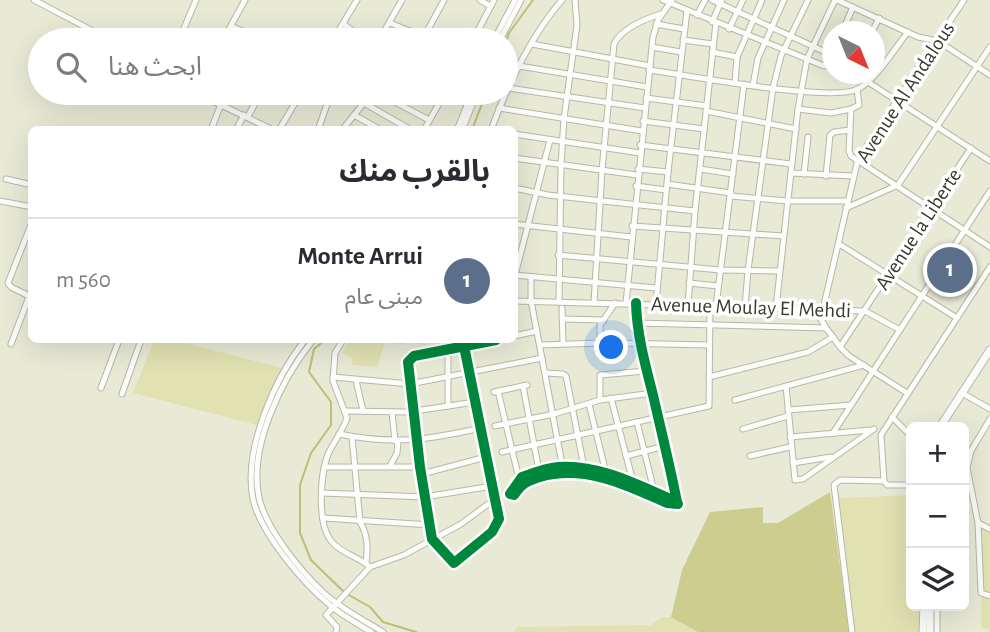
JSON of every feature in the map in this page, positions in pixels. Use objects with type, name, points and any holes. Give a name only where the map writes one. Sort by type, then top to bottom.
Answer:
[{"type":"main road","points":[[943,422],[990,350]]},
{"type":"main road","points":[[923,632],[924,611]]},
{"type":"main road","points":[[930,611],[930,632]]},
{"type":"street","points":[[34,0],[87,28]]},
{"type":"street","points":[[184,28],[196,0]]},
{"type":"street","points":[[235,28],[231,26],[245,0]]},
{"type":"street","points":[[341,28],[357,0]]},
{"type":"street","points":[[387,28],[402,0]]},
{"type":"street","points":[[429,28],[444,0]]},
{"type":"street","points":[[479,28],[492,3],[480,0]]},
{"type":"street","points":[[500,28],[515,0]]},
{"type":"street","points":[[506,28],[521,0]]},
{"type":"street","points":[[562,0],[519,66],[647,87]]},
{"type":"street","points":[[559,302],[559,196],[564,118],[577,25],[575,0]]},
{"type":"street","points":[[697,15],[705,0]]},
{"type":"street","points":[[712,0],[722,2],[822,50]]},
{"type":"street","points":[[729,29],[743,0]]},
{"type":"street","points":[[735,83],[737,57],[762,0]]},
{"type":"street","points":[[753,85],[755,67],[764,42],[784,0]]},
{"type":"street","points":[[745,307],[752,235],[773,88],[784,50],[808,0]]},
{"type":"street","points":[[776,307],[791,164],[807,59],[836,0],[908,32],[938,41],[990,75]]},
{"type":"street","name":"Avenue Al Andalous","points":[[823,309],[858,159],[964,0]]},
{"type":"street","points":[[625,303],[652,47],[656,24],[668,1],[714,23],[822,65]]},
{"type":"street","points":[[688,304],[714,23],[722,2]]},
{"type":"street","points":[[847,21],[853,7]]},
{"type":"street","points":[[656,304],[670,149],[687,11]]},
{"type":"street","points":[[594,303],[607,104],[614,44],[618,37],[640,22],[661,14]]},
{"type":"street","points":[[390,23],[401,28]]},
{"type":"street","points":[[344,24],[349,28]]},
{"type":"street","points":[[656,24],[684,29]]},
{"type":"street","points":[[885,61],[908,32]]},
{"type":"street","points":[[683,40],[713,44]]},
{"type":"street","points":[[532,44],[679,74],[801,92],[849,92],[865,84]]},
{"type":"street","points":[[652,47],[681,52]]},
{"type":"street","points":[[636,186],[697,188],[757,198],[847,204],[898,186],[990,47]]},
{"type":"street","points":[[712,52],[737,57]]},
{"type":"street","points":[[502,452],[709,406],[709,324],[726,233],[744,84]]},
{"type":"street","points":[[871,84],[990,161]]},
{"type":"street","points":[[798,109],[831,113],[851,109],[859,105],[858,89]]},
{"type":"street","points":[[518,90],[645,108]]},
{"type":"street","points":[[646,98],[706,108],[796,129]]},
{"type":"street","points":[[213,126],[221,105]]},
{"type":"street","points":[[223,105],[246,116],[259,126]]},
{"type":"street","points":[[239,126],[253,105]]},
{"type":"street","points":[[281,126],[294,105]]},
{"type":"street","points":[[319,126],[326,105]]},
{"type":"street","points":[[347,126],[362,105]]},
{"type":"street","points":[[367,105],[404,126]]},
{"type":"street","points":[[401,105],[429,120]]},
{"type":"street","points":[[426,126],[438,105]]},
{"type":"street","points":[[463,126],[471,105]]},
{"type":"street","points":[[493,126],[500,105]]},
{"type":"street","points":[[459,126],[467,106]]},
{"type":"street","points":[[499,108],[642,131]]},
{"type":"street","points":[[851,109],[849,153],[990,247]]},
{"type":"street","points":[[354,115],[374,126]]},
{"type":"street","points":[[643,121],[704,129]]},
{"type":"street","points":[[826,176],[830,135],[850,130]]},
{"type":"street","points":[[518,135],[640,153]]},
{"type":"street","points":[[804,174],[808,137]]},
{"type":"street","points":[[518,264],[550,140]]},
{"type":"street","points":[[640,145],[791,164]]},
{"type":"street","name":"Avenue la Liberte","points":[[840,346],[971,148]]},
{"type":"street","points":[[518,159],[602,170],[668,172]]},
{"type":"street","points":[[699,169],[733,174]]},
{"type":"street","points":[[791,173],[853,176]]},
{"type":"street","points":[[6,179],[28,183]]},
{"type":"street","points":[[518,189],[695,211]]},
{"type":"street","points":[[833,433],[990,191]]},
{"type":"street","points":[[0,201],[28,206]]},
{"type":"street","points":[[518,225],[631,237]]},
{"type":"street","points":[[632,226],[783,236]]},
{"type":"street","points":[[28,232],[8,283],[28,296]]},
{"type":"street","points":[[839,244],[957,318]]},
{"type":"street","points":[[558,255],[720,270],[779,271]]},
{"type":"street","points":[[906,485],[887,485],[884,481],[881,435],[990,267]]},
{"type":"street","points":[[518,275],[656,288]]},
{"type":"street","points":[[531,277],[531,301],[563,469]]},
{"type":"street","points":[[689,283],[718,286]]},
{"type":"street","points":[[11,344],[28,299]]},
{"type":"street","name":"Avenue Moulay El Mehdi","points":[[518,301],[865,311],[900,330]]},
{"type":"street","points":[[540,345],[600,343],[600,326],[615,303]]},
{"type":"street","points":[[585,471],[677,503],[636,323],[636,303]]},
{"type":"street","points":[[562,308],[563,343]]},
{"type":"street","points":[[816,309],[826,328],[849,356],[907,393]]},
{"type":"street","points":[[562,319],[604,320]]},
{"type":"street","points":[[636,323],[826,328]]},
{"type":"street","points":[[518,335],[537,331]]},
{"type":"street","points":[[709,377],[808,352],[834,337]]},
{"type":"street","points":[[101,388],[118,343]]},
{"type":"street","points":[[122,394],[140,343]]},
{"type":"street","points":[[303,343],[260,430],[251,467],[251,486],[256,510],[274,541],[296,569],[334,605],[371,632]]},
{"type":"street","points":[[294,361],[310,343]]},
{"type":"street","points":[[341,343],[335,354],[333,377],[347,421],[329,454],[322,493],[325,531],[332,542],[368,565],[389,562],[461,524],[495,499]]},
{"type":"street","points":[[448,343],[448,406]]},
{"type":"street","points":[[464,343],[499,519],[496,528],[454,563],[432,539],[420,467],[408,362],[410,358],[447,350],[464,343]]},
{"type":"street","points":[[616,343],[709,345]]},
{"type":"street","points":[[333,377],[410,384],[542,358]]},
{"type":"street","points":[[736,400],[865,365]]},
{"type":"street","points":[[600,400],[600,374],[646,371]]},
{"type":"street","points":[[546,373],[566,376],[585,471]]},
{"type":"street","points":[[356,380],[363,411]]},
{"type":"street","points":[[519,479],[496,392],[525,385],[539,471]]},
{"type":"street","points":[[786,386],[795,480],[799,481],[874,429]]},
{"type":"street","points":[[495,426],[572,410],[600,400],[653,393]]},
{"type":"street","points":[[962,394],[990,408]]},
{"type":"street","points":[[611,398],[634,482]]},
{"type":"street","points":[[346,411],[414,412],[475,402]]},
{"type":"street","points":[[589,404],[607,473]]},
{"type":"street","points":[[743,429],[788,413],[852,405]]},
{"type":"street","points":[[390,466],[397,453],[392,412]]},
{"type":"street","points":[[892,418],[906,431]]},
{"type":"street","points":[[990,419],[971,451],[967,468],[978,523],[981,593],[990,596]]},
{"type":"street","points":[[637,422],[655,495]]},
{"type":"street","points":[[339,434],[397,441],[418,440],[481,428]]},
{"type":"street","points":[[790,437],[884,430]]},
{"type":"street","points":[[336,632],[337,627],[326,615],[368,565],[366,531],[360,522],[352,437]]},
{"type":"street","points":[[626,456],[665,446]]},
{"type":"street","points":[[750,456],[790,447]]},
{"type":"street","points":[[422,474],[486,457]]},
{"type":"street","points":[[793,463],[834,457]]},
{"type":"street","points":[[325,467],[420,467]]},
{"type":"street","points":[[563,469],[523,483],[512,496],[510,493],[519,479],[539,471],[563,469],[607,473],[634,482],[655,495]]},
{"type":"street","points":[[852,632],[834,485],[840,480],[884,481]]},
{"type":"street","points":[[322,493],[425,497],[492,486]]},
{"type":"street","points":[[323,518],[431,525]]},
{"type":"street","points":[[978,523],[990,529]]},
{"type":"street","points":[[334,605],[383,632]]},
{"type":"street","points":[[937,611],[937,632]]},
{"type":"green space","points":[[153,343],[185,343],[282,368],[257,425],[133,393]]},
{"type":"green space","points":[[348,343],[385,343],[377,367],[352,365],[353,358],[342,353]]},
{"type":"green space","points":[[830,492],[849,632],[698,632],[671,617],[682,570],[710,512],[763,507],[763,523],[778,523]]},
{"type":"green space","points":[[906,495],[906,611],[921,611],[920,632],[855,632],[838,498]]},
{"type":"green space","points":[[983,529],[990,532],[990,631],[981,627]]},
{"type":"green space","points":[[663,617],[671,617],[698,632],[514,632],[517,627],[651,625]]},
{"type":"waterway","points":[[513,28],[533,0]]},
{"type":"waterway","points":[[474,126],[481,105]]},
{"type":"waterway","points":[[321,343],[314,349],[309,372],[331,402],[331,425],[311,453],[300,485],[300,533],[311,560],[344,592]]},
{"type":"waterway","points":[[349,595],[370,607],[383,622],[416,632]]},
{"type":"cycle path","points":[[636,303],[642,349],[678,504],[667,503],[605,478],[573,473],[535,478],[522,485],[514,495],[510,494],[522,477],[549,468],[574,467],[619,477],[677,502]]},
{"type":"cycle path","points":[[464,346],[481,343]]},
{"type":"cycle path","points":[[464,346],[499,519],[492,532],[454,563],[432,539],[420,467],[408,362],[414,356],[464,346]]},
{"type":"place","name":"Monte Arrui","points":[[950,270]]}]
